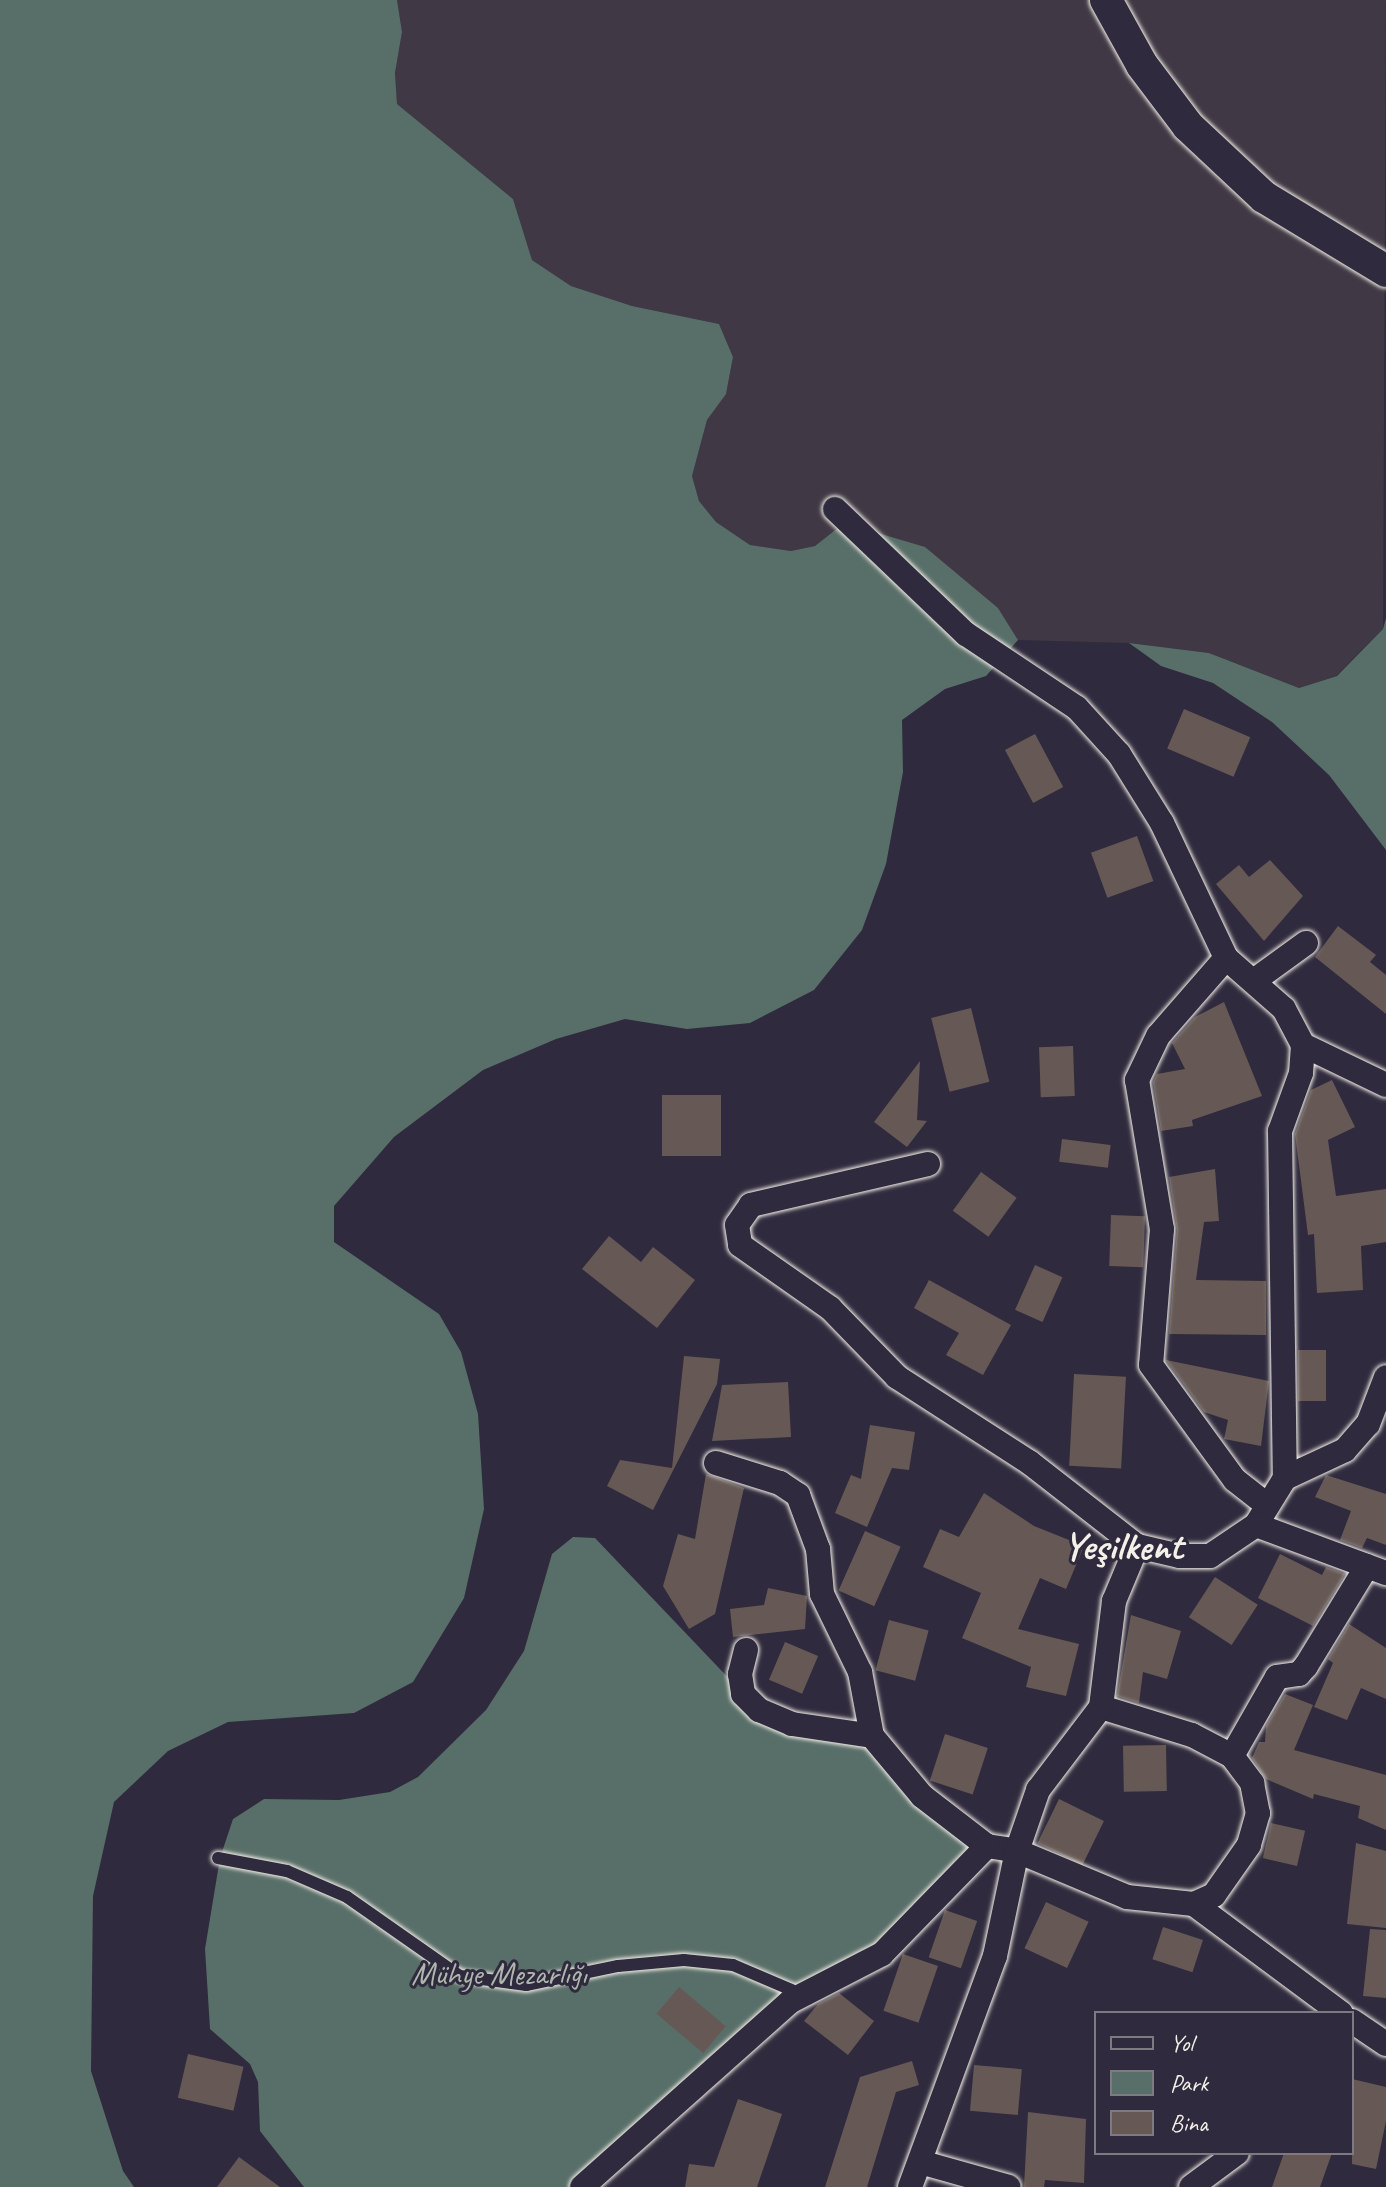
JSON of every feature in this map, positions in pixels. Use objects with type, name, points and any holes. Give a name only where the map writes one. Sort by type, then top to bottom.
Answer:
[{"type":"street","points":[[1106,0],[1142,65],[1188,126],[1264,197],[1386,271]]},
{"type":"street","points":[[835,509],[966,634],[1077,708],[1119,754],[1162,823],[1226,958],[1255,980],[1284,1009],[1303,1045],[1301,1073],[1280,1131],[1285,1478],[1262,1515],[1210,1556],[1180,1556],[1137,1546],[1029,1462],[897,1377],[830,1308],[740,1245],[737,1225],[751,1205],[928,1164]]},
{"type":"street","points":[[1255,980],[1306,943]]},
{"type":"street","points":[[1226,958],[1158,1036],[1137,1080],[1162,1229],[1151,1365],[1262,1515],[1376,1570],[1299,1674],[1277,1677],[1232,1756]]},
{"type":"street","points":[[1303,1045],[1386,1085]]},
{"type":"street","points":[[1285,1478],[1345,1450],[1368,1424],[1386,1377]]},
{"type":"street","points":[[716,1463],[780,1483],[798,1495],[818,1549],[822,1594],[860,1672],[872,1736],[922,1796],[987,1846],[1017,1851],[1127,1897],[1194,1904],[1214,1895],[1236,1870],[1258,1813],[1252,1783],[1232,1756],[1192,1735],[1101,1707]]},
{"type":"street","points":[[910,2187],[995,1956],[1017,1851],[1038,1790],[1101,1707],[1114,1601],[1137,1546]]},
{"type":"street","points":[[746,1650],[740,1674],[743,1694],[759,1710],[792,1724],[872,1736]]},
{"type":"street","points":[[582,2187],[801,1994],[882,1954],[987,1846]]},
{"type":"street","points":[[1194,1904],[1328,2009]]},
{"type":"street","points":[[1354,2022],[1386,2044]]},
{"type":"street","points":[[1193,2187],[1234,2155]]},
{"type":"street","points":[[920,2162],[1009,2187]]},
{"type":"lane","points":[[218,1858],[287,1871],[347,1897],[460,1976],[526,1985],[618,1966],[684,1960],[733,1965],[801,1994]]},
{"type":"shaded area","points":[[397,0],[1386,0],[1383,629],[1336,676],[1299,688],[1209,653],[1129,643],[1018,640],[998,608],[844,523],[815,546],[791,551],[750,545],[716,522],[699,501],[692,476],[707,420],[726,393],[733,357],[719,324],[632,306],[571,286],[532,260],[513,199],[397,104],[395,73],[402,32]]},
{"type":"green space","points":[[0,0],[397,0],[402,32],[395,73],[397,104],[513,199],[532,260],[571,286],[632,306],[719,324],[733,357],[726,394],[707,420],[692,476],[699,501],[716,522],[750,545],[791,551],[815,546],[844,523],[925,547],[998,608],[1018,640],[986,676],[945,689],[902,720],[903,772],[886,864],[862,930],[814,990],[750,1023],[687,1029],[625,1019],[556,1039],[483,1070],[394,1137],[334,1206],[334,1242],[439,1314],[461,1352],[478,1414],[484,1509],[464,1598],[413,1682],[354,1713],[228,1722],[168,1751],[114,1802],[93,1896],[91,2071],[123,2171],[134,2187],[0,2187]]},
{"type":"green space","points":[[1386,618],[1386,850],[1329,775],[1272,722],[1213,683],[1161,666],[1129,643],[1209,653],[1299,688],[1337,676],[1383,629]]},
{"type":"green space","name":"Mühye Mezarlığı","points":[[573,1537],[595,1538],[759,1710],[872,1736],[987,1846],[882,1954],[821,1981],[582,2187],[304,2187],[260,2131],[258,2082],[250,2064],[210,2029],[205,1949],[220,1858],[233,1819],[264,1799],[339,1800],[390,1792],[418,1777],[486,1710],[524,1651],[552,1554]]},
{"type":"building","points":[[1184,709],[1250,737],[1233,777],[1167,749]]},
{"type":"building","points":[[1035,734],[1063,787],[1033,803],[1005,750]]},
{"type":"building","points":[[1137,836],[1153,881],[1107,898],[1091,853]]},
{"type":"building","points":[[1270,860],[1303,896],[1264,941],[1216,884],[1239,865],[1249,877]]},
{"type":"building","points":[[1338,926],[1376,955],[1370,962],[1386,975],[1386,1014],[1315,957]]},
{"type":"building","points":[[1224,1002],[1262,1096],[1192,1120],[1193,1126],[1161,1131],[1153,1082],[1157,1074],[1185,1069],[1172,1043],[1195,1017]]},
{"type":"building","points":[[971,1008],[989,1082],[950,1092],[931,1018]]},
{"type":"building","points":[[1073,1046],[1075,1096],[1041,1097],[1039,1047]]},
{"type":"building","points":[[920,1061],[917,1120],[927,1121],[907,1147],[874,1122]]},
{"type":"building","points":[[1332,1080],[1355,1127],[1328,1140],[1336,1196],[1386,1189],[1386,1242],[1361,1246],[1363,1290],[1317,1293],[1314,1234],[1308,1235],[1295,1134],[1311,1090]]},
{"type":"building","points":[[662,1095],[721,1095],[721,1156],[662,1156]]},
{"type":"building","points":[[1062,1139],[1111,1145],[1108,1168],[1059,1162]]},
{"type":"building","points":[[1215,1169],[1219,1221],[1204,1222],[1196,1280],[1266,1281],[1266,1335],[1169,1334],[1177,1230],[1169,1177]]},
{"type":"building","points":[[981,1172],[1017,1198],[988,1237],[953,1211]]},
{"type":"building","points":[[1111,1215],[1145,1216],[1143,1267],[1109,1266]]},
{"type":"building","points":[[609,1236],[641,1262],[653,1247],[695,1280],[657,1328],[582,1269]]},
{"type":"building","points":[[1035,1265],[1062,1277],[1042,1322],[1015,1310]]},
{"type":"building","points":[[929,1280],[1011,1325],[983,1375],[946,1355],[959,1333],[914,1308]]},
{"type":"building","points":[[1298,1350],[1326,1350],[1326,1401],[1298,1401]]},
{"type":"building","points":[[684,1356],[720,1359],[717,1384],[653,1510],[607,1486],[620,1460],[672,1468]]},
{"type":"building","points":[[1166,1360],[1269,1381],[1261,1446],[1224,1439],[1228,1420],[1204,1412]]},
{"type":"building","points":[[1074,1374],[1126,1377],[1121,1469],[1069,1466]]},
{"type":"building","points":[[788,1382],[791,1437],[712,1441],[722,1385]]},
{"type":"building","points":[[870,1425],[915,1432],[909,1470],[892,1468],[867,1527],[835,1513],[851,1475],[861,1479]]},
{"type":"building","points":[[706,1474],[744,1488],[715,1614],[689,1629],[663,1586],[678,1534],[695,1539]]},
{"type":"building","points":[[1326,1475],[1386,1494],[1386,1545],[1367,1538],[1362,1548],[1340,1540],[1351,1511],[1315,1497]]},
{"type":"building","points":[[984,1493],[1034,1526],[1084,1546],[1066,1589],[1040,1578],[1018,1629],[1079,1644],[1066,1696],[1026,1687],[1031,1667],[962,1638],[981,1593],[923,1567],[940,1529],[959,1537]]},
{"type":"building","points":[[865,1531],[901,1547],[874,1606],[839,1590]]},
{"type":"building","points":[[1280,1554],[1322,1575],[1326,1567],[1345,1574],[1313,1626],[1258,1598]]},
{"type":"building","points":[[1215,1577],[1258,1605],[1232,1645],[1189,1617]]},
{"type":"building","points":[[768,1588],[807,1596],[805,1629],[733,1637],[730,1609],[764,1605]]},
{"type":"building","points":[[1131,1615],[1181,1631],[1167,1679],[1143,1672],[1139,1703],[1117,1696]]},
{"type":"building","points":[[889,1620],[929,1631],[915,1681],[876,1670]]},
{"type":"building","points":[[1349,1624],[1386,1648],[1386,1699],[1361,1688],[1347,1720],[1314,1707],[1333,1663],[1328,1659]]},
{"type":"building","points":[[785,1642],[818,1656],[802,1694],[769,1680]]},
{"type":"building","points":[[1285,1694],[1313,1705],[1294,1750],[1386,1775],[1386,1830],[1358,1818],[1360,1806],[1314,1794],[1313,1799],[1266,1779],[1252,1758],[1259,1742],[1265,1742],[1266,1726]]},
{"type":"building","points":[[945,1734],[988,1748],[973,1795],[930,1781]]},
{"type":"building","points":[[1166,1745],[1167,1791],[1124,1792],[1123,1746]]},
{"type":"building","points":[[1059,1799],[1104,1821],[1082,1865],[1038,1843]]},
{"type":"building","points":[[1271,1823],[1305,1831],[1297,1866],[1263,1858]]},
{"type":"building","points":[[1356,1843],[1386,1851],[1386,1928],[1347,1924]]},
{"type":"building","points":[[1046,1902],[1089,1922],[1067,1968],[1024,1948]]},
{"type":"building","points":[[945,1910],[977,1921],[961,1968],[929,1957]]},
{"type":"building","points":[[1163,1927],[1203,1940],[1192,1972],[1152,1959]]},
{"type":"building","points":[[1370,1929],[1386,1930],[1386,1998],[1363,1996]]},
{"type":"building","points":[[903,1954],[938,1966],[918,2023],[883,2011]]},
{"type":"building","points":[[679,1987],[726,2026],[703,2053],[657,2014]]},
{"type":"building","points":[[839,1993],[874,2021],[848,2055],[804,2021],[818,2004]]},
{"type":"building","points":[[188,2054],[244,2067],[233,2111],[178,2098]]},
{"type":"building","points":[[912,2061],[919,2085],[896,2092],[867,2187],[825,2187],[860,2077]]},
{"type":"building","points":[[974,2065],[1022,2069],[1018,2115],[970,2111]]},
{"type":"building","points":[[1354,2079],[1386,2087],[1386,2121],[1376,2169],[1352,2164]]},
{"type":"building","points":[[738,2099],[782,2114],[757,2187],[685,2187],[689,2164],[714,2167]]},
{"type":"building","points":[[1028,2112],[1086,2119],[1084,2183],[1045,2180],[1044,2187],[1024,2187]]},
{"type":"building","points":[[1283,2155],[1331,2155],[1320,2187],[1272,2187]]},
{"type":"building","points":[[239,2157],[280,2187],[217,2187]]},
{"type":"district","name":"Yeşilkent","points":[[1123,1546]]}]
